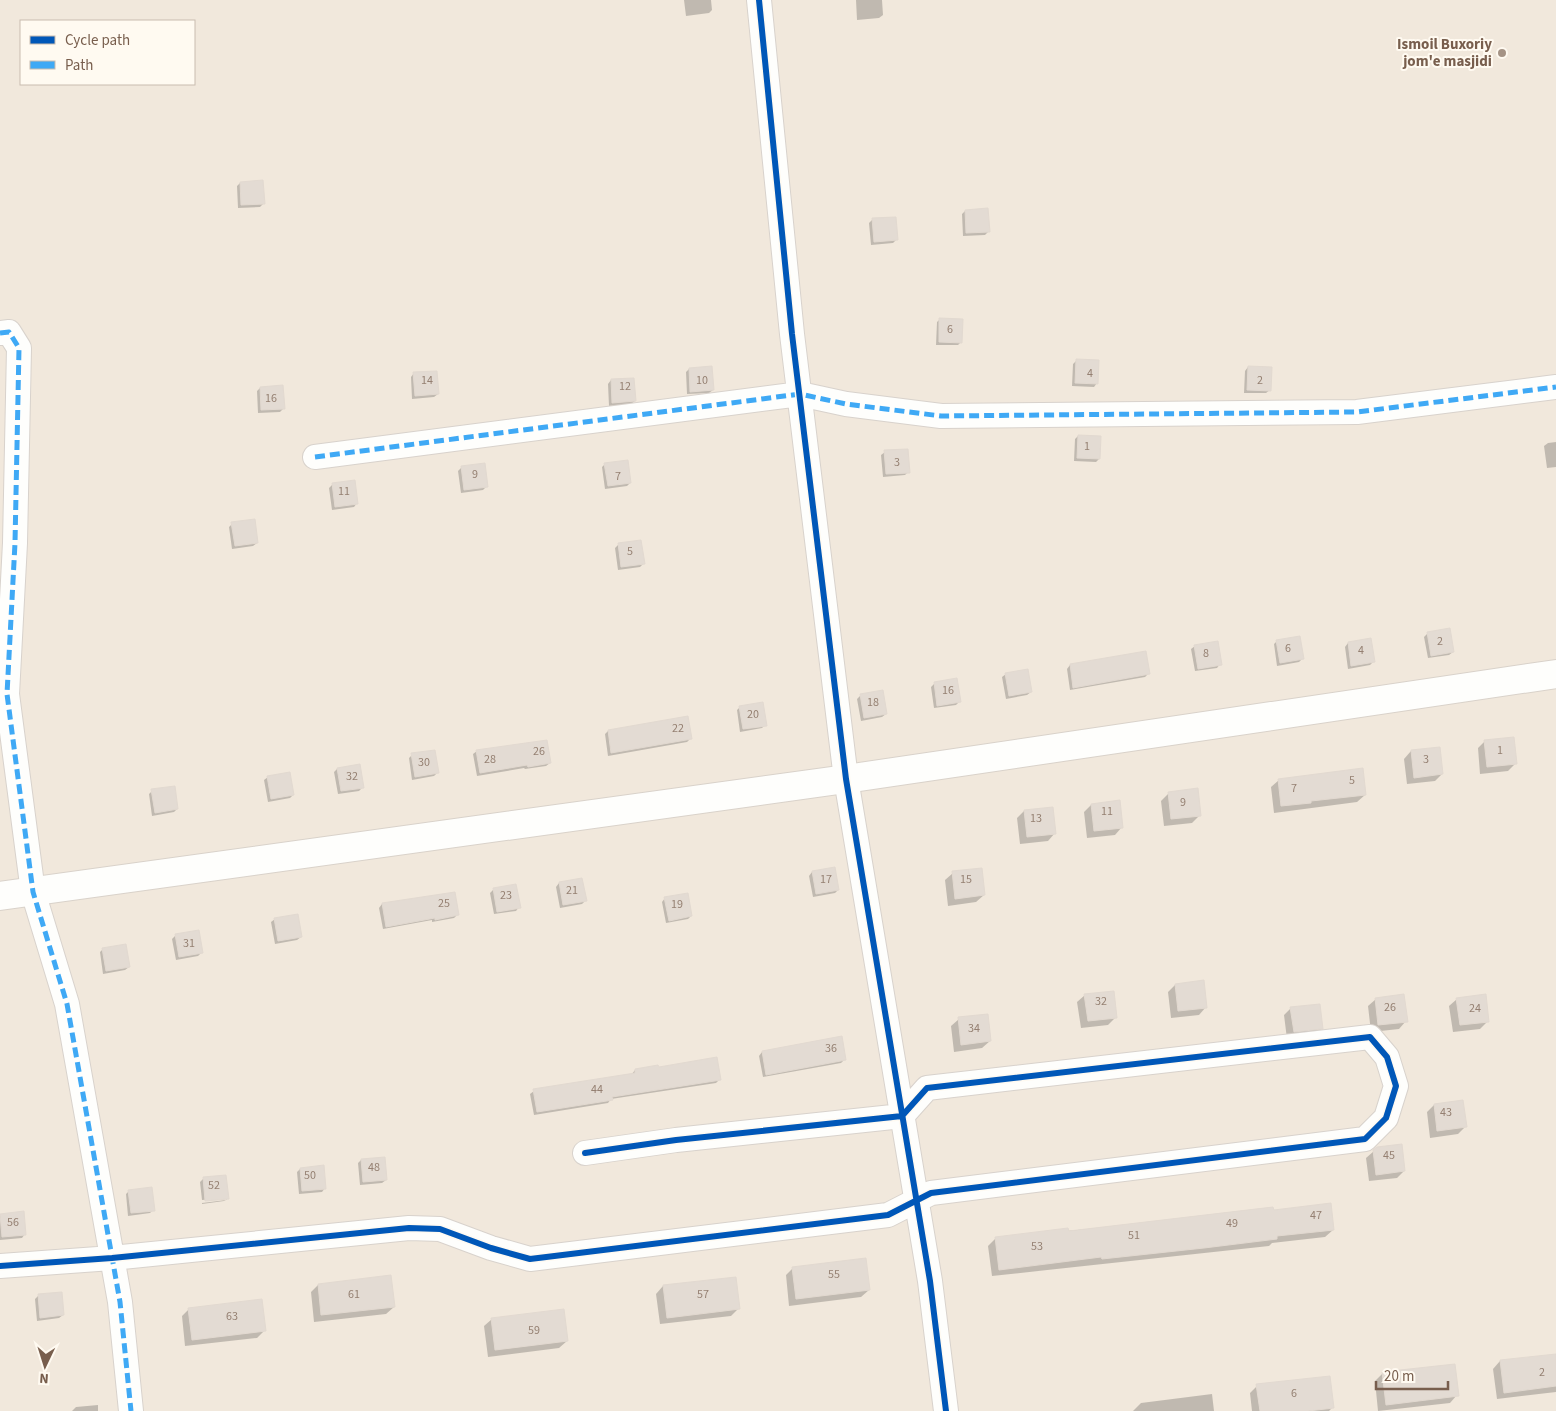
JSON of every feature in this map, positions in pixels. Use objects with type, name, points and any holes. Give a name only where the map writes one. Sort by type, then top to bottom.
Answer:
[{"type":"main road","points":[[0,896],[846,779],[1556,674]]},
{"type":"street","points":[[759,0],[800,394],[846,779],[930,1281],[946,1411]]},
{"type":"street","points":[[0,333],[9,332],[19,348],[15,542],[7,694],[33,892],[67,1004],[120,1302],[131,1411]]},
{"type":"street","points":[[315,457],[800,394],[846,404],[940,416],[1347,412],[1556,387]]},
{"type":"street","points":[[0,1266],[112,1258],[409,1228],[440,1229],[491,1248],[530,1259],[888,1215],[931,1193],[1365,1139],[1386,1118],[1396,1086],[1388,1058],[1370,1037],[927,1088],[902,1116],[676,1140],[585,1153]]},
{"type":"shaded area","points":[[0,0],[1556,0],[1556,1411],[0,1411]]},
{"type":"building","points":[[263,180],[265,204],[241,205],[240,182]]},
{"type":"building","points":[[988,208],[990,232],[966,233],[965,210]]},
{"type":"building","points":[[896,217],[898,240],[874,242],[872,218]]},
{"type":"building","points":[[939,318],[963,319],[962,343],[939,342]]},
{"type":"building","points":[[1076,359],[1099,360],[1098,384],[1075,383]]},
{"type":"building","points":[[712,366],[714,390],[690,392],[689,368]]},
{"type":"building","points":[[1248,366],[1272,367],[1271,391],[1247,390]]},
{"type":"building","points":[[437,371],[439,394],[415,396],[413,372]]},
{"type":"building","points":[[634,378],[636,401],[612,403],[611,379]]},
{"type":"building","points":[[283,385],[285,409],[261,410],[260,387]]},
{"type":"building","points":[[1078,435],[1101,436],[1100,459],[1077,458]]},
{"type":"building","points":[[908,449],[910,473],[886,474],[884,450]]},
{"type":"building","points":[[628,460],[631,483],[608,486],[604,463]]},
{"type":"building","points":[[485,463],[488,487],[464,490],[461,466]]},
{"type":"building","points":[[355,480],[358,504],[335,507],[332,483]]},
{"type":"building","points":[[255,519],[258,543],[235,546],[231,522]]},
{"type":"building","points":[[641,540],[645,564],[621,567],[618,543]]},
{"type":"building","points":[[1450,628],[1454,652],[1431,656],[1427,632]]},
{"type":"building","points":[[1300,636],[1304,659],[1280,663],[1276,640]]},
{"type":"building","points":[[1371,638],[1375,662],[1351,666],[1348,642]]},
{"type":"building","points":[[1218,641],[1222,665],[1198,669],[1194,645]]},
{"type":"building","points":[[1146,651],[1150,674],[1073,688],[1070,664]]},
{"type":"building","points":[[1028,669],[1032,692],[1009,696],[1005,673]]},
{"type":"building","points":[[957,678],[961,702],[937,706],[934,682]]},
{"type":"building","points":[[883,690],[887,714],[864,718],[860,694]]},
{"type":"building","points":[[763,702],[767,726],[743,729],[739,706]]},
{"type":"building","points":[[688,716],[692,739],[611,753],[608,730]]},
{"type":"building","points":[[1514,737],[1517,764],[1487,767],[1484,740]]},
{"type":"building","points":[[547,740],[551,763],[480,773],[476,750]]},
{"type":"building","points":[[1440,747],[1443,774],[1414,778],[1411,750]]},
{"type":"building","points":[[435,750],[439,773],[415,777],[411,753]]},
{"type":"building","points":[[360,764],[364,788],[341,791],[337,768]]},
{"type":"building","points":[[1363,768],[1366,795],[1281,806],[1278,779]]},
{"type":"building","points":[[290,772],[294,795],[271,799],[267,776]]},
{"type":"building","points":[[175,786],[178,809],[155,813],[151,789]]},
{"type":"building","points":[[1198,788],[1201,816],[1171,819],[1168,792]]},
{"type":"building","points":[[1120,800],[1123,828],[1094,831],[1091,804]]},
{"type":"building","points":[[1053,807],[1056,834],[1027,837],[1024,810]]},
{"type":"building","points":[[835,867],[839,890],[816,894],[812,871]]},
{"type":"building","points":[[982,868],[985,895],[955,899],[952,871]]},
{"type":"building","points":[[582,878],[587,901],[563,905],[559,882]]},
{"type":"building","points":[[516,884],[521,908],[497,912],[493,888]]},
{"type":"building","points":[[455,892],[459,915],[386,927],[382,903]]},
{"type":"building","points":[[688,893],[692,916],[669,921],[664,897]]},
{"type":"building","points":[[298,914],[302,937],[278,941],[274,918]]},
{"type":"building","points":[[199,930],[203,953],[179,957],[175,934]]},
{"type":"building","points":[[126,944],[130,967],[106,971],[102,948]]},
{"type":"building","points":[[1204,980],[1207,1008],[1178,1011],[1175,984]]},
{"type":"building","points":[[1114,991],[1117,1018],[1088,1021],[1084,994]]},
{"type":"building","points":[[1404,994],[1408,1022],[1378,1025],[1375,998]]},
{"type":"building","points":[[1486,994],[1489,1022],[1460,1025],[1456,998]]},
{"type":"building","points":[[1320,1004],[1323,1029],[1294,1032],[1290,1007]]},
{"type":"building","points":[[988,1014],[991,1041],[961,1045],[958,1017]]},
{"type":"building","points":[[842,1036],[846,1060],[766,1075],[762,1051]]},
{"type":"building","points":[[717,1057],[721,1080],[612,1097],[613,1100],[537,1112],[533,1089],[635,1073],[635,1069],[658,1065],[659,1067]]},
{"type":"building","points":[[1463,1100],[1467,1127],[1437,1131],[1434,1104]]},
{"type":"building","points":[[1402,1144],[1405,1171],[1376,1175],[1373,1150],[1377,1147]]},
{"type":"building","points":[[385,1157],[387,1180],[363,1182],[361,1159]]},
{"type":"building","points":[[324,1165],[326,1189],[302,1191],[300,1168]]},
{"type":"building","points":[[226,1175],[229,1199],[205,1201],[203,1177]]},
{"type":"building","points":[[152,1187],[155,1211],[131,1213],[128,1190]]},
{"type":"building","points":[[1331,1203],[1334,1230],[1277,1236],[1277,1239],[1204,1248],[1102,1259],[1101,1257],[999,1270],[995,1237],[1068,1228],[1069,1231],[1273,1207],[1274,1210]]},
{"type":"building","points":[[24,1211],[26,1235],[2,1237],[0,1214]]},
{"type":"building","points":[[866,1258],[870,1290],[796,1299],[792,1267]]},
{"type":"building","points":[[391,1275],[395,1307],[321,1315],[318,1284]]},
{"type":"building","points":[[736,1277],[740,1309],[667,1318],[663,1285]]},
{"type":"building","points":[[62,1292],[64,1315],[40,1318],[38,1294]]},
{"type":"building","points":[[262,1299],[266,1331],[192,1340],[188,1308]]},
{"type":"building","points":[[564,1309],[568,1341],[495,1350],[491,1318]]},
{"type":"building","points":[[1556,1354],[1556,1386],[1504,1393],[1500,1360]]},
{"type":"building","points":[[1455,1364],[1459,1396],[1386,1405],[1382,1372]]},
{"type":"building","points":[[1330,1376],[1334,1408],[1308,1411],[1260,1411],[1256,1384]]},
{"type":"marked path","points":[[0,333],[9,332],[19,348],[15,543],[7,694],[33,892],[67,1004],[120,1302],[131,1411]]},
{"type":"marked path","points":[[315,457],[800,394],[846,404],[941,416],[1357,412],[1556,387]]},
{"type":"cycle path","points":[[759,0],[792,334],[846,779],[930,1281],[946,1411]]},
{"type":"cycle path","points":[[0,1266],[112,1258],[409,1228],[440,1229],[491,1248],[530,1259],[888,1215],[931,1193],[1365,1139],[1386,1118],[1396,1086],[1387,1057],[1370,1037],[927,1088],[902,1116],[676,1140],[585,1153]]},
{"type":"place","name":"Ismoil Buxoriy jom'e masjidi","points":[[1502,53]]}]
